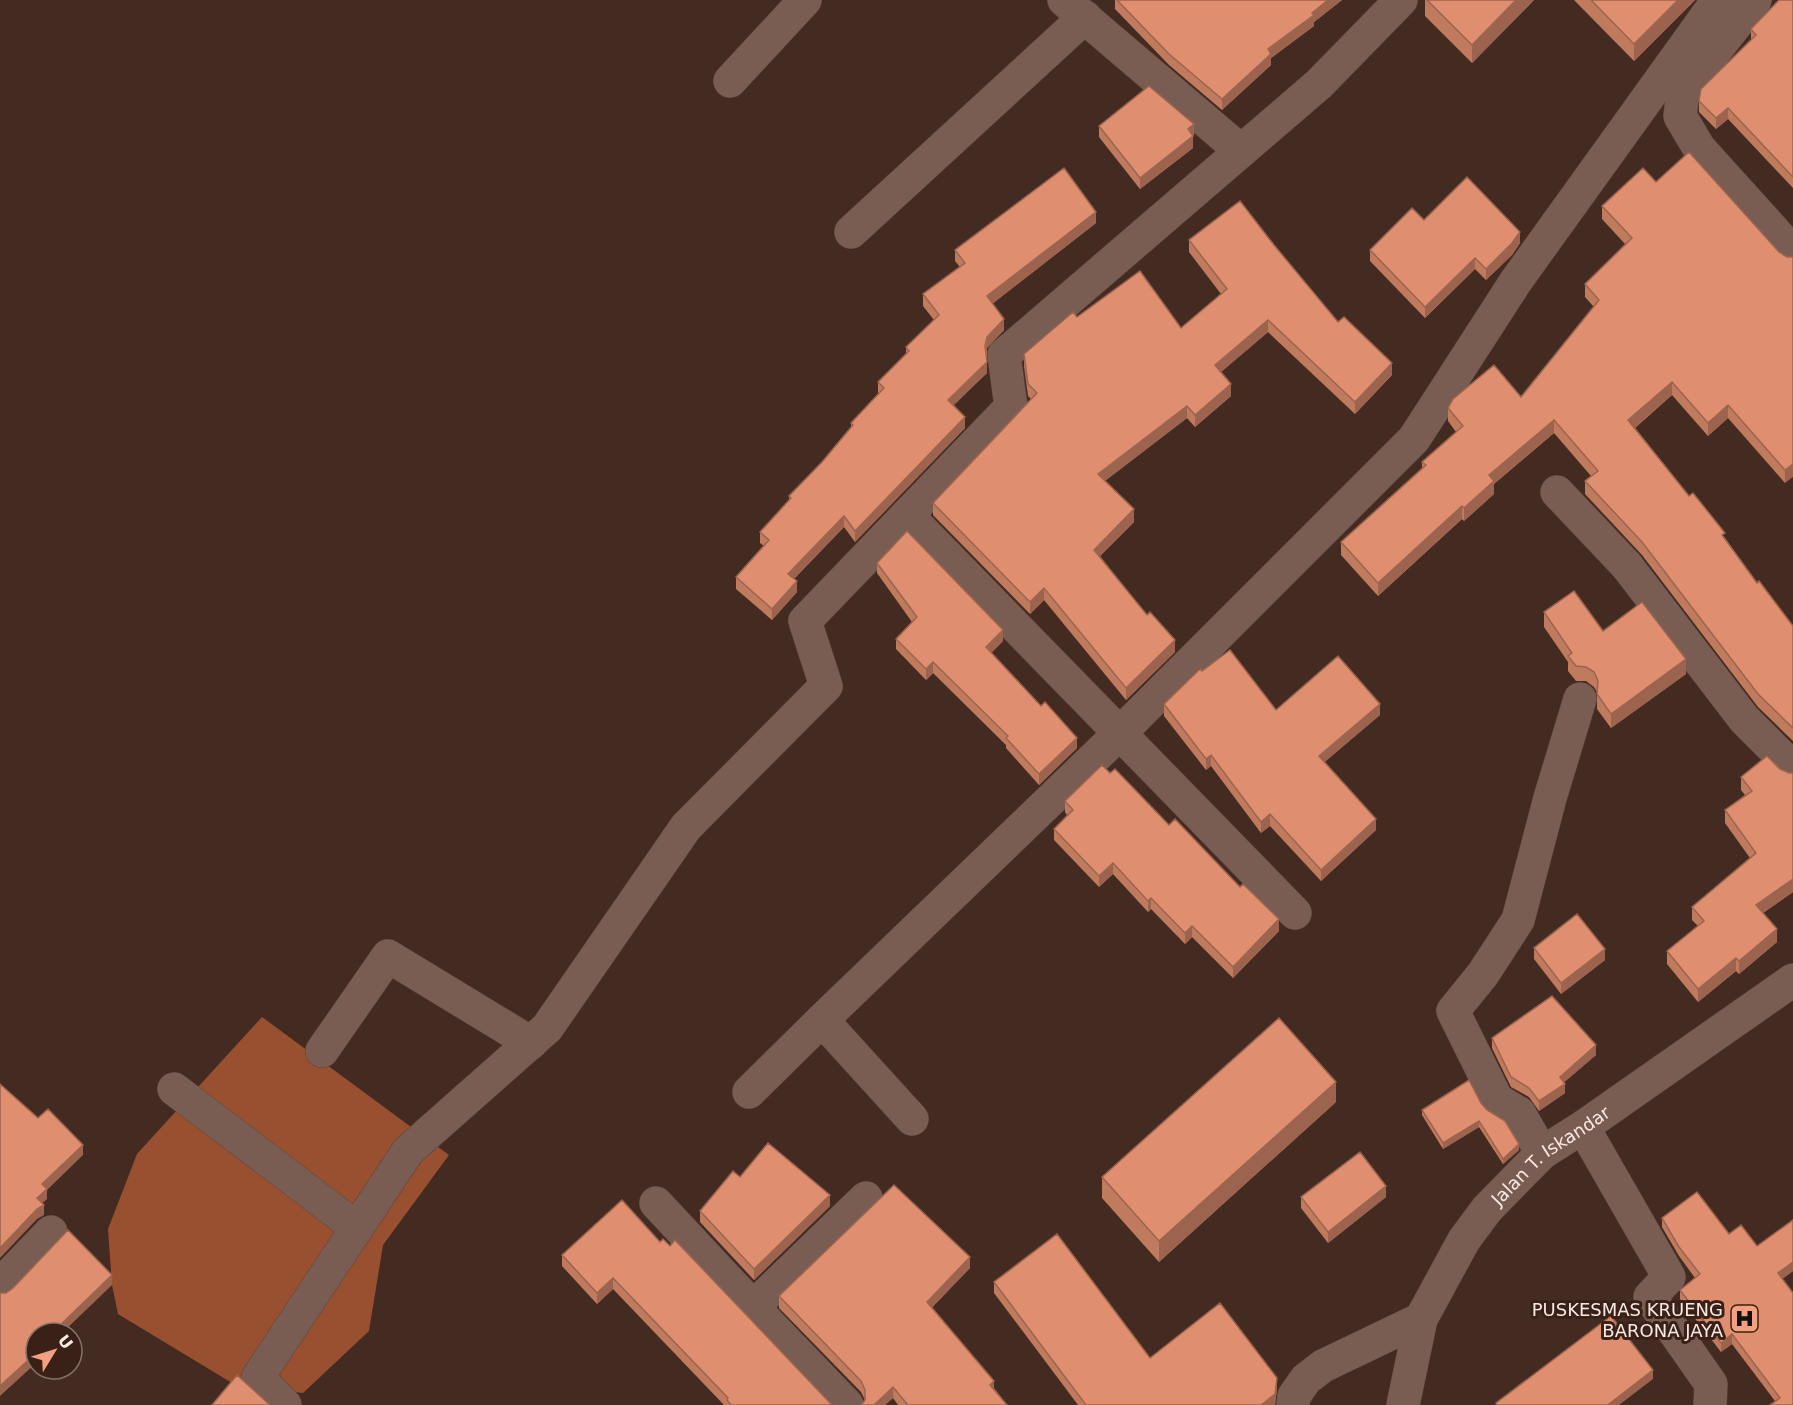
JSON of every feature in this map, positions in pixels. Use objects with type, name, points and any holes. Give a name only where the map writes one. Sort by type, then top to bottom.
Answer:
[{"type":"street","points":[[730,81],[805,0]]},
{"type":"street","points":[[285,1405],[258,1377],[408,1150],[547,1028],[687,827],[826,686],[805,621],[1011,407],[1004,355],[1319,84],[1401,0]]},
{"type":"street","points":[[749,1092],[1120,733],[1414,439],[1516,281],[1718,0]]},
{"type":"street","points":[[1755,0],[1683,92],[1680,116],[1699,148],[1793,252]]},
{"type":"street","points":[[851,232],[1074,9],[1241,151]]},
{"type":"street","points":[[1557,492],[1627,566],[1744,719],[1793,768]]},
{"type":"street","points":[[907,515],[1295,913]]},
{"type":"street","points":[[1542,1153],[1520,1113],[1497,1100],[1453,1011],[1483,974],[1518,920],[1550,798],[1580,699]]},
{"type":"street","points":[[322,1051],[388,956],[531,1043]]},
{"type":"street","name":"Jalan T. Iskandar","points":[[1403,1405],[1421,1319],[1470,1232],[1487,1209],[1542,1153],[1790,989]]},
{"type":"street","points":[[822,1020],[912,1119]]},
{"type":"street","points":[[174,1089],[357,1228]]},
{"type":"street","points":[[1583,1127],[1669,1277],[1650,1297],[1711,1384],[1710,1405]]},
{"type":"street","points":[[753,1307],[866,1198]]},
{"type":"street","points":[[656,1203],[847,1405]]},
{"type":"street","points":[[0,1285],[51,1232]]},
{"type":"street","points":[[1293,1405],[1294,1396],[1306,1379],[1323,1366],[1421,1319]]},
{"type":"shaded area","points":[[262,1017],[449,1155],[383,1245],[369,1331],[303,1393],[237,1386],[118,1314],[112,1285],[108,1229],[137,1154]]},
{"type":"building","points":[[1117,0],[1328,0],[1312,13],[1314,15],[1268,49],[1271,54],[1222,99],[1169,54]]},
{"type":"building","points":[[1427,0],[1516,0],[1472,45]]},
{"type":"building","points":[[1591,0],[1678,0],[1634,44]]},
{"type":"building","points":[[1779,0],[1793,0],[1793,177],[1728,108],[1716,118],[1699,101],[1701,89],[1756,35],[1751,29]]},
{"type":"building","points":[[1149,86],[1194,124],[1188,129],[1193,136],[1140,178],[1099,126]]},
{"type":"building","points":[[1689,152],[1779,252],[1787,257],[1793,257],[1793,464],[1785,470],[1728,405],[1708,423],[1672,382],[1628,420],[1689,496],[1693,493],[1725,533],[1722,535],[1757,583],[1759,581],[1793,626],[1793,728],[1758,694],[1642,542],[1585,481],[1598,471],[1554,420],[1489,475],[1494,481],[1464,508],[1462,506],[1378,583],[1341,542],[1426,465],[1422,462],[1463,426],[1448,408],[1453,399],[1494,365],[1521,397],[1599,300],[1585,284],[1632,238],[1602,206],[1643,168],[1656,182]]},
{"type":"building","points":[[1064,168],[1096,212],[987,296],[1004,319],[987,337],[985,346],[987,362],[948,400],[965,417],[855,531],[844,516],[788,574],[797,581],[772,609],[736,577],[769,540],[760,532],[853,425],[851,423],[884,388],[878,382],[909,351],[906,347],[939,315],[923,294],[965,263],[955,250]]},
{"type":"building","points":[[1467,177],[1520,232],[1486,269],[1475,258],[1425,307],[1370,250],[1412,208],[1424,220]]},
{"type":"building","points":[[1240,201],[1338,322],[1344,317],[1392,363],[1355,402],[1268,320],[1215,365],[1231,384],[1195,415],[1187,406],[1098,474],[1134,509],[1094,550],[1147,615],[1150,612],[1175,640],[1126,688],[1044,588],[1030,602],[933,503],[1037,393],[1028,384],[1024,354],[1073,312],[1077,317],[1140,271],[1181,328],[1227,289],[1189,240]]},
{"type":"building","points":[[907,531],[1003,630],[986,647],[1041,706],[1045,702],[1077,738],[1039,774],[1006,738],[1008,736],[933,662],[926,669],[896,639],[917,617],[877,563]]},
{"type":"building","points":[[1574,591],[1603,631],[1642,602],[1686,659],[1611,714],[1597,694],[1598,681],[1594,672],[1586,667],[1576,666],[1568,656],[1572,653],[1544,612]]},
{"type":"building","points":[[1230,650],[1276,710],[1338,656],[1380,704],[1319,756],[1376,819],[1321,870],[1270,814],[1261,822],[1211,755],[1206,759],[1164,704],[1200,669],[1202,671]]},
{"type":"building","points":[[1767,756],[1780,769],[1793,773],[1793,879],[1756,905],[1777,929],[1739,961],[1736,958],[1698,989],[1667,951],[1704,921],[1692,907],[1756,853],[1725,810],[1752,791],[1741,777]]},
{"type":"building","points":[[1102,765],[1110,773],[1115,769],[1169,825],[1175,819],[1240,887],[1243,884],[1279,919],[1233,967],[1192,926],[1185,933],[1151,898],[1148,901],[1113,863],[1099,876],[1054,829],[1073,810],[1065,801]]},
{"type":"building","points":[[1577,914],[1605,949],[1561,983],[1534,948]]},
{"type":"building","points":[[1552,996],[1596,1045],[1560,1077],[1565,1084],[1539,1101],[1529,1088],[1511,1077],[1492,1038]]},
{"type":"building","points":[[1279,1018],[1336,1082],[1159,1241],[1102,1177]]},
{"type":"building","points":[[1469,1080],[1481,1103],[1487,1110],[1505,1121],[1519,1144],[1503,1159],[1479,1121],[1443,1143],[1422,1110]]},
{"type":"building","points":[[0,1084],[38,1118],[48,1109],[83,1145],[42,1184],[47,1189],[37,1198],[44,1205],[37,1209],[0,1248]]},
{"type":"building","points":[[768,1143],[830,1195],[754,1269],[700,1211],[733,1171],[740,1177]]},
{"type":"building","points":[[1360,1152],[1386,1186],[1328,1232],[1301,1197]]},
{"type":"building","points":[[894,1185],[970,1257],[927,1302],[994,1381],[990,1385],[1007,1405],[908,1405],[893,1387],[874,1405],[861,1405],[865,1400],[865,1390],[861,1381],[779,1296]]},
{"type":"building","name":"PUSKESMAS KRUENG BARONA JAYA","points":[[1697,1192],[1729,1234],[1741,1225],[1757,1246],[1793,1220],[1793,1262],[1778,1273],[1793,1293],[1793,1405],[1770,1405],[1780,1398],[1732,1334],[1721,1343],[1680,1290],[1700,1274],[1679,1247],[1662,1218]]},
{"type":"building","points":[[622,1200],[660,1242],[663,1239],[670,1246],[675,1240],[832,1405],[731,1405],[728,1398],[613,1278],[597,1293],[562,1255]]},
{"type":"building","points":[[68,1230],[112,1275],[64,1321],[24,1321],[24,1364],[0,1386],[0,1293],[6,1293]]},
{"type":"building","points":[[1057,1234],[1150,1358],[1220,1303],[1277,1378],[1275,1394],[1261,1405],[1086,1405],[994,1282]]},
{"type":"building","points":[[1611,1316],[1653,1370],[1610,1405],[1497,1405],[1496,1403]]},
{"type":"building","points":[[237,1375],[270,1405],[212,1405]]},
{"type":"place","name":"PUSKESMAS KRUENG BARONA JAYA","points":[[1744,1319]]}]
